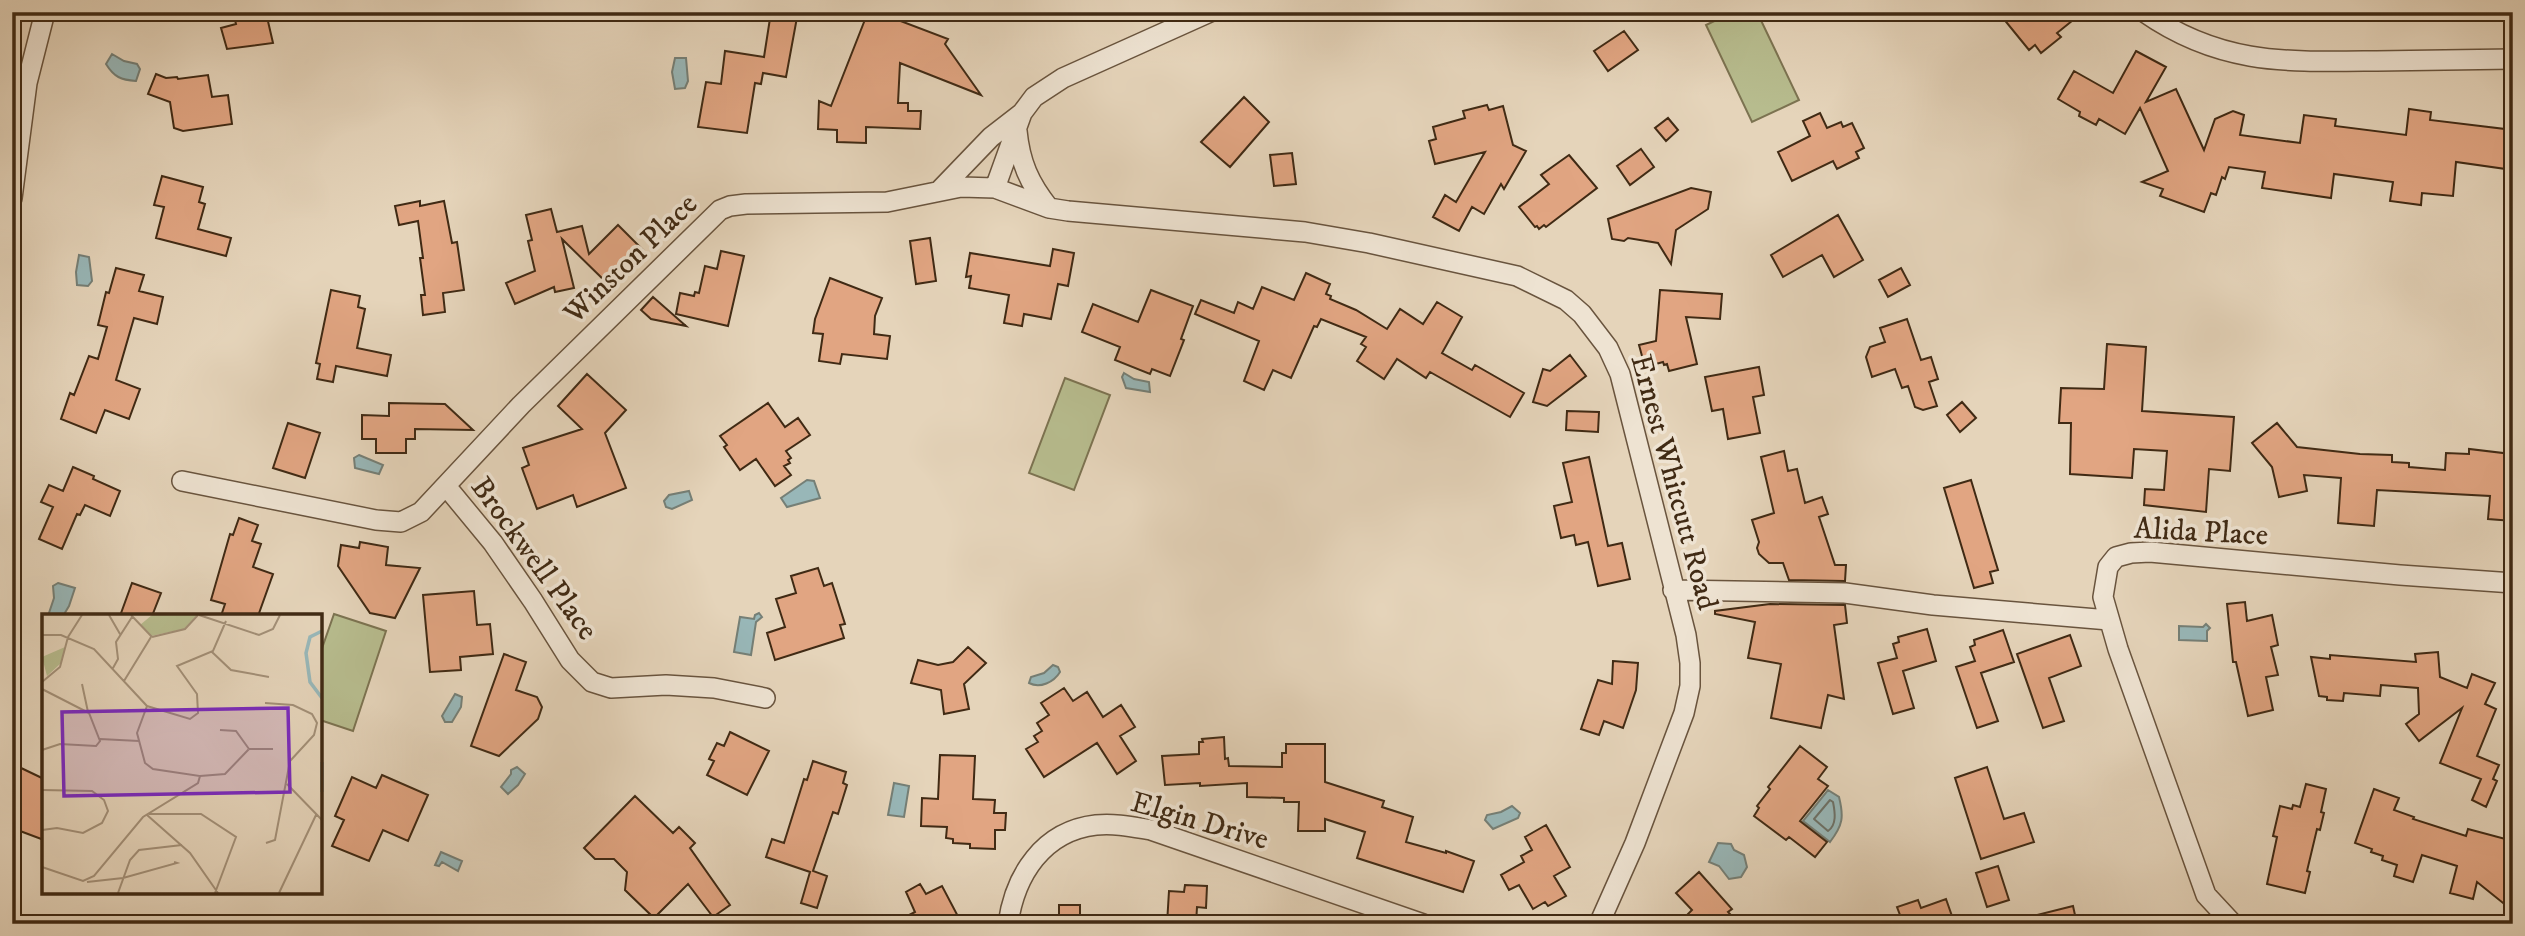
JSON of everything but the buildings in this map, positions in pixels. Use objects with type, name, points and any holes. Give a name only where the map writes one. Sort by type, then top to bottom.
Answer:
[{"type":"street","points":[[12,198],[20,79],[45,12]]},
{"type":"street","points":[[995,188],[1020,120],[1034,97],[1063,78],[1210,12]]},
{"type":"street","points":[[2144,12],[2171,29],[2207,46],[2279,62],[2513,59]]},
{"type":"street","points":[[940,190],[991,136],[1020,120]]},
{"type":"street","points":[[1020,120],[1022,163],[1031,185],[1049,208]]},
{"type":"street","name":"Winston Place","points":[[446,485],[521,405],[720,210],[746,204],[887,202],[940,190],[978,186],[995,188]]},
{"type":"street","name":"Ernest Whitcutt Road","points":[[995,188],[1049,208],[1068,211],[1305,232],[1369,243],[1517,276],[1566,300],[1582,314],[1608,348],[1620,374],[1686,635],[1690,663],[1690,686],[1684,713],[1635,843],[1599,924]]},
{"type":"street","name":"Brockwell Place","points":[[182,481],[389,523],[401,523],[411,519],[446,485],[500,553],[570,660],[592,682],[611,688],[666,685],[714,688],[765,698]]},
{"type":"street","name":"Alida Place","points":[[2233,924],[2206,894],[2109,620],[2103,597],[2108,567],[2116,557],[2150,552],[2513,583]]},
{"type":"street","points":[[1673,590],[1845,593],[1894,601],[2109,620]]},
{"type":"street","name":"Elgin Drive","points":[[1008,924],[1015,890],[1034,857],[1062,836],[1081,828],[1099,825],[1121,825],[1151,830],[1423,924]]},
{"type":"green space","points":[[1733,12],[1757,12],[1799,100],[1752,122],[1706,25]]},
{"type":"green space","points":[[1065,378],[1110,395],[1074,490],[1029,473]]},
{"type":"green space","points":[[334,614],[386,631],[353,731],[322,721],[322,648]]},
{"type":"water","points":[[112,54],[137,64],[140,69],[136,81],[122,79],[112,72],[106,64]]},
{"type":"water","points":[[675,58],[686,58],[688,81],[685,88],[675,89],[672,72]]},
{"type":"water","points":[[79,255],[89,257],[92,281],[88,286],[77,285]]},
{"type":"water","points":[[1124,373],[1134,379],[1149,382],[1150,392],[1126,388],[1122,377]]},
{"type":"water","points":[[359,455],[383,465],[379,474],[355,468],[354,458]]},
{"type":"water","points":[[807,480],[814,481],[820,498],[787,507],[781,498]]},
{"type":"water","points":[[689,491],[692,500],[672,509],[666,507],[664,501],[669,495]]},
{"type":"water","points":[[58,583],[75,588],[64,614],[49,614],[54,598],[53,586]]},
{"type":"water","points":[[759,613],[762,617],[756,622],[751,655],[734,652],[740,617],[754,619]]},
{"type":"water","points":[[2206,624],[2210,628],[2207,631],[2207,641],[2179,640],[2179,626],[2203,627]]},
{"type":"water","points":[[1053,665],[1058,667],[1060,672],[1054,679],[1042,685],[1029,683],[1031,677],[1044,673]]},
{"type":"water","points":[[455,694],[462,697],[461,707],[452,722],[445,722],[442,716]]},
{"type":"water","points":[[517,767],[525,774],[508,794],[501,787],[511,770]]},
{"type":"water","points":[[894,783],[909,786],[904,817],[888,815]]},
{"type":"water","points":[[1828,790],[1839,797],[1842,810],[1840,826],[1830,842],[1803,821]]},
{"type":"water","points":[[1512,806],[1520,813],[1518,818],[1493,829],[1485,820],[1487,815]]},
{"type":"water","points":[[1718,843],[1731,844],[1734,850],[1744,855],[1747,867],[1741,877],[1729,879],[1719,866],[1709,862]]},
{"type":"water","points":[[441,852],[462,861],[458,871],[442,862],[439,866],[435,865]]}]
